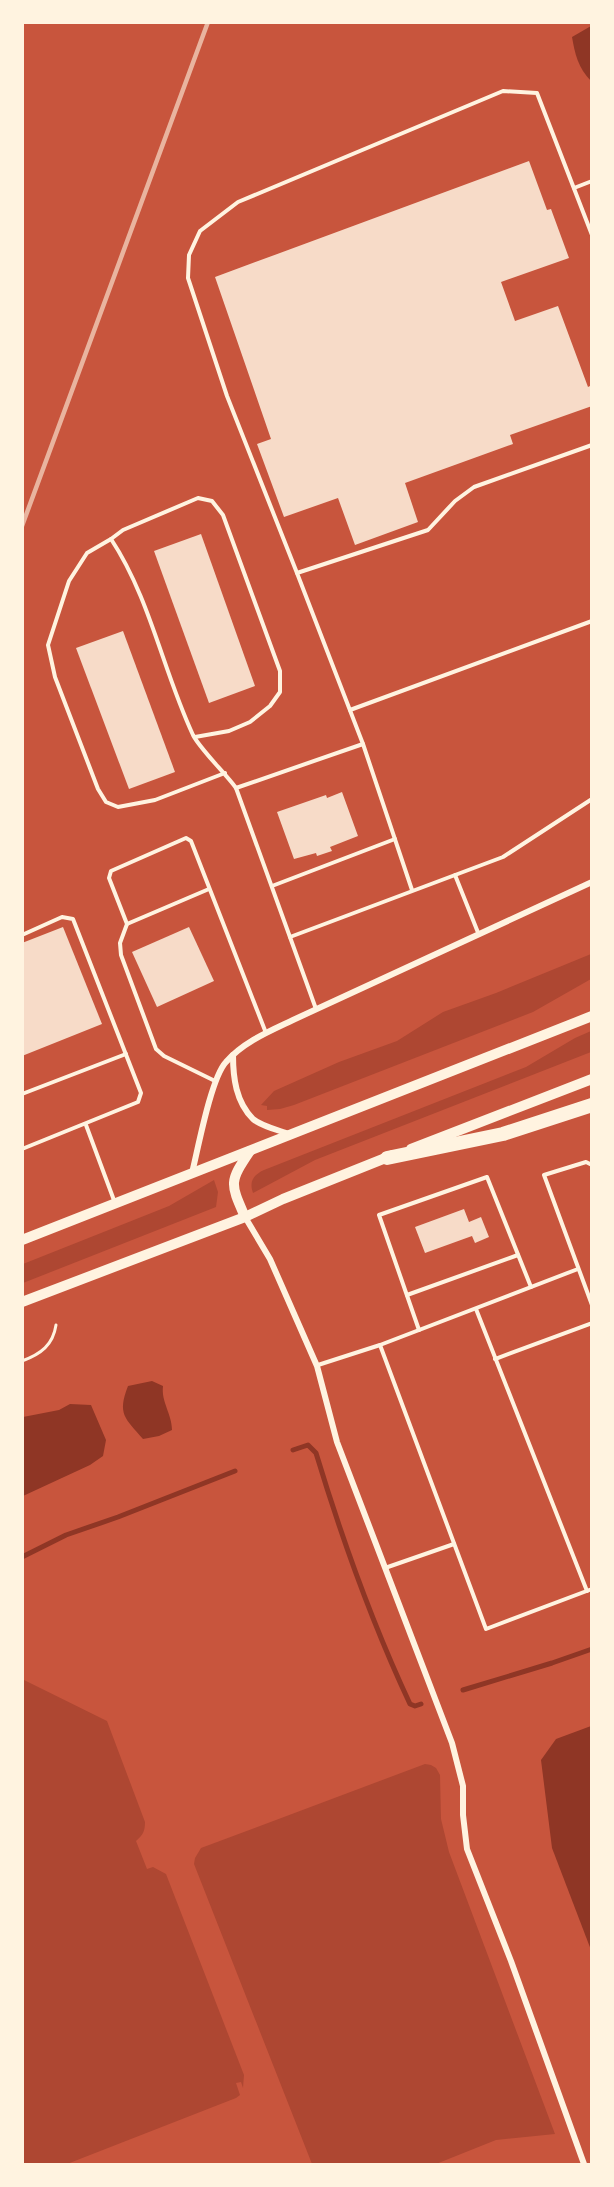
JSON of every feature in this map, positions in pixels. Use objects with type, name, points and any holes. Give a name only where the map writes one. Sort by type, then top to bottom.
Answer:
[{"type":"highway","points":[[387,1158],[503,1134],[591,1105]]},
{"type":"main road","points":[[22,1240],[591,1016]]},
{"type":"main road","points":[[22,1302],[245,1217],[283,1199],[591,1078]]},
{"type":"main road","points":[[245,1217],[233,1190],[234,1174],[250,1150]]},
{"type":"street","points":[[192,1173],[216,1082],[225,1062],[247,1044],[316,1009],[591,882]]},
{"type":"street","points":[[233,1055],[233,1078],[240,1100],[254,1120],[290,1135]]},
{"type":"street","points":[[245,1217],[270,1259],[317,1366],[330,1422],[457,1757],[463,1786],[463,1815],[467,1849],[512,1961],[584,2164]]},
{"type":"lane","points":[[412,890],[363,744],[227,396],[188,278],[189,255],[200,231],[238,202],[502,91],[537,93],[591,235]]},
{"type":"lane","points":[[574,188],[591,181]]},
{"type":"lane","points":[[297,573],[428,530],[455,501],[474,487],[591,446]]},
{"type":"lane","points":[[194,737],[229,731],[250,722],[270,706],[280,692],[280,671],[223,514],[212,501],[198,498],[123,530],[87,553],[69,581],[48,645],[56,677],[98,789],[106,802],[118,807],[155,800],[225,773]]},
{"type":"lane","points":[[111,539],[128,565],[194,737],[236,788],[316,1009]]},
{"type":"lane","points":[[350,710],[591,621]]},
{"type":"lane","points":[[236,788],[363,744]]},
{"type":"lane","points":[[290,937],[502,857],[591,799]]},
{"type":"lane","points":[[216,1082],[164,1056],[156,1049],[121,956],[120,943],[127,924],[109,878],[111,872],[186,838],[191,841],[266,1034]]},
{"type":"lane","points":[[272,886],[395,839]]},
{"type":"lane","points":[[455,874],[479,935]]},
{"type":"lane","points":[[127,924],[209,889]]},
{"type":"lane","points":[[22,935],[62,917],[73,919],[141,1093],[138,1102],[22,1149]]},
{"type":"lane","points":[[22,1094],[126,1054]]},
{"type":"lane","points":[[86,1125],[116,1203]]},
{"type":"lane","points":[[591,1165],[586,1162],[544,1175],[591,1305]]},
{"type":"lane","points":[[419,1330],[379,1215],[488,1177],[531,1287]]},
{"type":"lane","points":[[407,1295],[518,1255]]},
{"type":"lane","points":[[317,1366],[380,1345],[578,1269]]},
{"type":"lane","points":[[380,1345],[486,1629],[589,1590],[476,1309]]},
{"type":"lane","points":[[495,1359],[591,1323]]},
{"type":"lane","points":[[384,1569],[454,1544]]},
{"type":"path","points":[[22,1361],[45,1349],[54,1337],[56,1325]]},
{"type":"shaded area","points":[[591,26],[591,81],[578,60],[572,37]]},
{"type":"shaded area","points":[[591,954],[591,979],[533,1012],[294,1105],[267,1110],[267,1106],[261,1105],[274,1091],[339,1062],[397,1041],[443,1012]]},
{"type":"shaded area","points":[[591,1031],[591,1052],[315,1160],[253,1193],[251,1185],[253,1179],[264,1170],[526,1067]]},
{"type":"shaded area","points":[[214,1180],[218,1192],[216,1207],[23,1283],[23,1264],[169,1206]]},
{"type":"shaded area","points":[[152,1381],[163,1386],[172,1430],[159,1436],[143,1439],[127,1420],[123,1403],[128,1386]]},
{"type":"shaded area","points":[[70,1404],[91,1405],[106,1440],[103,1456],[90,1465],[23,1496],[23,1417],[59,1410]]},
{"type":"shaded area","points":[[22,1675],[24,1680],[107,1721],[145,1822],[143,1833],[136,1841],[147,1869],[153,1867],[166,1874],[244,2075],[243,2088],[241,2082],[236,2083],[240,2095],[236,2098],[67,2164],[23,2164]]},
{"type":"shaded area","points":[[592,1726],[591,1950],[552,1848],[541,1760],[556,1739]]},
{"type":"shaded area","points":[[425,1764],[436,1768],[440,1775],[441,1819],[449,1852],[555,2134],[496,2140],[436,2164],[312,2164],[194,1864],[195,1858],[201,1848]]},
{"type":"building","points":[[529,161],[547,210],[551,209],[569,258],[501,282],[515,321],[558,306],[588,387],[592,385],[592,406],[510,435],[513,444],[405,483],[418,522],[355,545],[338,498],[284,517],[257,444],[271,439],[215,277]]},
{"type":"building","points":[[201,534],[255,686],[209,703],[154,551]]},
{"type":"building","points":[[123,631],[175,772],[129,789],[76,648]]},
{"type":"building","points":[[342,792],[358,836],[330,847],[332,851],[317,856],[316,853],[294,859],[277,812],[326,795],[327,798]]},
{"type":"building","points":[[63,927],[102,1024],[22,1056],[22,943]]},
{"type":"building","points":[[189,927],[214,981],[157,1007],[132,952]]},
{"type":"building","points":[[464,1209],[469,1222],[481,1217],[489,1237],[475,1243],[472,1236],[425,1253],[415,1227]]},
{"type":"waterway","points":[[293,1450],[308,1445],[316,1453],[370,1612],[410,1704],[415,1706],[421,1704]]},
{"type":"waterway","points":[[22,1557],[66,1535],[235,1471]]},
{"type":"waterway","points":[[463,1690],[592,1649]]},
{"type":"railway","points":[[22,526],[208,22]]}]
